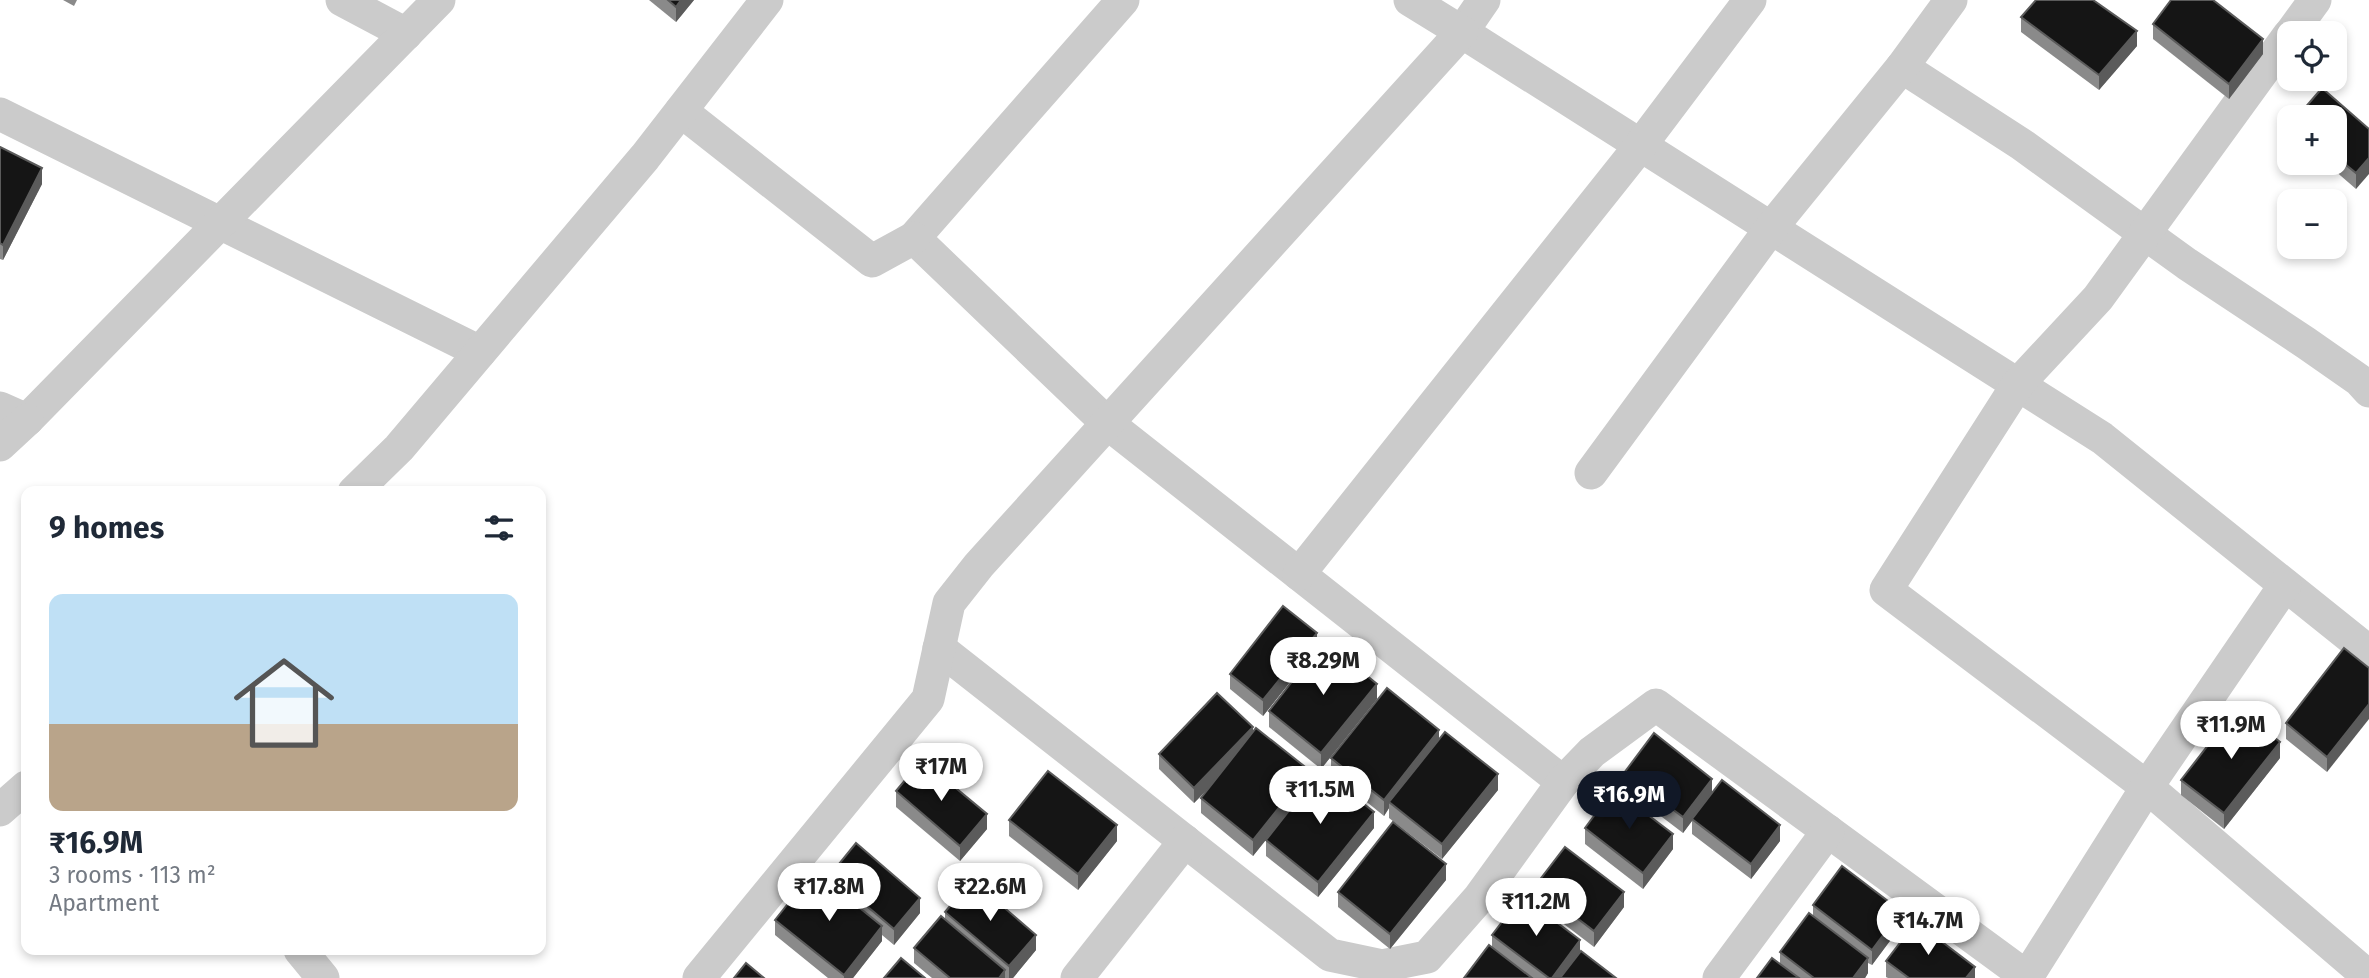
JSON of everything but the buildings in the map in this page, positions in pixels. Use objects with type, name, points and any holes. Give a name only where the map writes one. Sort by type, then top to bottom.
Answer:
[{"type":"street","points":[[342,0],[406,34]]},
{"type":"street","points":[[0,445],[13,414],[220,222],[439,0]]},
{"type":"street","points":[[360,486],[399,448],[645,157],[767,0]]},
{"type":"street","points":[[681,111],[872,261],[914,238],[1123,0]]},
{"type":"street","points":[[1410,0],[2102,438],[2369,652]]},
{"type":"street","points":[[699,978],[928,699],[949,603],[979,565],[1461,32],[1484,0]]},
{"type":"street","points":[[1299,574],[1640,146],[1750,0]]},
{"type":"street","points":[[1591,473],[1771,228],[1902,67],[1951,0]]},
{"type":"street","points":[[2300,21],[2315,0]]},
{"type":"street","points":[[2277,52],[2098,298],[2018,384],[1886,590],[2147,787],[2369,977]]},
{"type":"street","points":[[1902,67],[2021,144],[2144,234],[2366,379]]},
{"type":"street","points":[[0,114],[480,352]]},
{"type":"street","points":[[914,238],[1107,423],[1563,782]]},
{"type":"street","points":[[939,648],[1330,955],[1361,971],[1427,957],[1479,898],[1563,782],[1592,752],[1656,705],[2027,978],[2147,787],[2285,585]]},
{"type":"street","points":[[0,810],[21,791]]},
{"type":"street","points":[[1719,978],[1828,831]]},
{"type":"street","points":[[1077,978],[1185,841]]},
{"type":"street","points":[[304,955],[323,978]]}]
